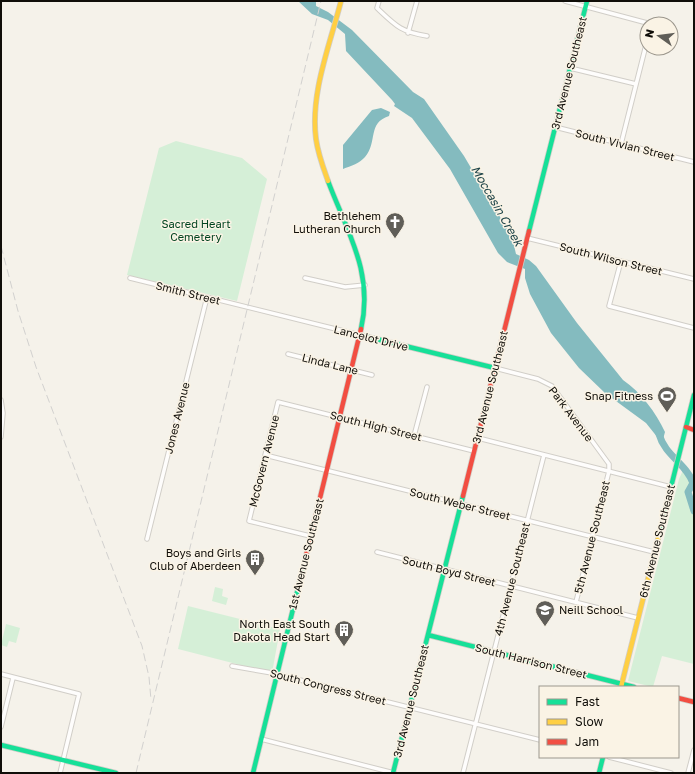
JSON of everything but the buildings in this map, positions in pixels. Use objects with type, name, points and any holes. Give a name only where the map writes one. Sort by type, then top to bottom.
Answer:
[{"type":"main road","name":"1st Avenue Southeast","points":[[253,773],[352,370],[366,303],[365,285],[358,256],[323,164],[316,139],[315,119],[317,98],[341,1]]},
{"type":"main road","name":"3rd Avenue Southeast","points":[[393,773],[587,1]]},
{"type":"main road","name":"Lancelot Drive","points":[[360,335],[495,368]]},
{"type":"main road","name":"6th Avenue Southeast","points":[[621,685],[694,395]]},
{"type":"main road","points":[[686,428],[694,430]]},
{"type":"main road","name":"South Harrison Street","points":[[428,635],[621,685]]},
{"type":"main road","points":[[679,698],[694,702]]},
{"type":"main road","points":[[1,745],[116,773]]},
{"type":"main road","points":[[599,773],[603,758]]},
{"type":"street","points":[[379,1],[377,8],[397,26],[408,33],[427,36]]},
{"type":"street","points":[[408,33],[417,1]]},
{"type":"street","points":[[565,1],[639,21]]},
{"type":"street","points":[[621,144],[643,56]]},
{"type":"street","points":[[570,68],[636,84]]},
{"type":"street","name":"South Vivian Street","points":[[555,127],[694,162]]},
{"type":"street","name":"South Wilson Street","points":[[527,238],[694,279]]},
{"type":"street","points":[[621,261],[609,306],[694,328]]},
{"type":"street","name":"Smith Street","points":[[130,278],[247,307]]},
{"type":"street","points":[[305,278],[345,287],[365,285]]},
{"type":"street","name":"Jones Avenue","points":[[147,539],[207,297]]},
{"type":"street","name":"Lancelot Drive","points":[[247,307],[360,335]]},
{"type":"street","name":"Linda Lane","points":[[288,354],[372,375]]},
{"type":"street","name":"Park Avenue","points":[[495,368],[538,379],[552,386],[606,461],[609,471]]},
{"type":"street","points":[[414,436],[427,388]]},
{"type":"street","points":[[1,400],[3,413],[1,437]]},
{"type":"street","name":"South High Street","points":[[278,402],[474,451]]},
{"type":"street","name":"McGovern Avenue","points":[[278,402],[249,521],[310,536]]},
{"type":"street","points":[[478,438],[671,487]]},
{"type":"street","name":"South Weber Street","points":[[265,455],[654,552]]},
{"type":"street","name":"4th Avenue Southeast","points":[[463,773],[544,455]]},
{"type":"street","name":"5th Avenue Southeast","points":[[576,602],[609,471]]},
{"type":"street","name":"South Boyd Street","points":[[377,552],[638,618]]},
{"type":"street","name":"South Congress Street","points":[[232,666],[277,674],[539,740]]},
{"type":"street","points":[[1,674],[79,694],[60,773]]},
{"type":"street","points":[[1,726],[13,678]]},
{"type":"street","points":[[261,739],[393,773]]},
{"type":"street","points":[[688,773],[694,750]]},
{"type":"street","points":[[613,758],[671,773]]},
{"type":"green space","name":"Sacred Heart Cemetery","points":[[176,141],[242,158],[267,179],[237,301],[127,275],[159,148]]},
{"type":"green space","points":[[684,468],[689,473],[693,483],[688,492],[694,511],[694,664],[662,656],[653,686],[649,686],[628,681],[679,479]]},
{"type":"green space","points":[[215,587],[223,589],[222,596],[228,598],[226,605],[212,601]]},
{"type":"green space","points":[[188,606],[280,629],[272,673],[178,649]]},
{"type":"green space","points":[[6,624],[20,628],[16,643],[9,641],[7,647],[1,645]]},
{"type":"water","points":[[298,1],[316,1],[316,6],[328,12],[352,30],[413,92],[424,99],[464,156],[512,237],[516,254],[529,260],[536,266],[577,323],[623,380],[630,385],[647,403],[665,432],[662,443],[646,423],[605,393],[579,368],[551,333],[530,294],[525,278],[525,269],[507,262],[498,253],[450,169],[412,118],[394,106],[395,104],[392,100],[346,51],[345,34],[328,20],[312,14]]},
{"type":"water","points":[[381,108],[390,112],[389,116],[382,119],[375,128],[369,151],[361,161],[343,169],[343,145],[372,110]]},
{"type":"waterway","name":"Moccasin Creek","points":[[659,434],[666,448],[690,476],[693,483],[688,492],[694,511]]},
{"type":"railway","points":[[136,773],[321,1]]},
{"type":"railway","points":[[1,246],[18,311],[36,367],[142,646],[149,677],[151,700]]},
{"type":"traffic: fast","points":[[529,231],[587,1]]},
{"type":"traffic: fast","points":[[328,181],[350,235],[361,271],[364,289],[364,308],[361,329]]},
{"type":"traffic: fast","points":[[360,335],[495,368]]},
{"type":"traffic: fast","points":[[659,535],[694,395]]},
{"type":"traffic: fast","points":[[393,773],[463,496]]},
{"type":"traffic: fast","points":[[253,773],[303,568]]},
{"type":"traffic: fast","points":[[428,635],[630,686]]},
{"type":"traffic: fast","points":[[1,745],[116,773]]},
{"type":"traffic: fast","points":[[599,773],[603,758]]},
{"type":"traffic: slow","points":[[328,181],[319,155],[316,139],[316,104],[322,69],[341,1]]},
{"type":"traffic: slow","points":[[621,686],[659,535]]},
{"type":"traffic: jam","points":[[463,496],[529,231]]},
{"type":"traffic: jam","points":[[303,568],[361,329]]},
{"type":"traffic: jam","points":[[686,427],[694,430]]},
{"type":"traffic: jam","points":[[679,698],[694,702]]},
{"type":"place","name":"Bethlehem Lutheran Church","points":[[395,239]]},
{"type":"place","name":"Snap Fitness","points":[[667,413]]},
{"type":"place","name":"Boys and Girls Club of Aberdeen","points":[[255,576]]},
{"type":"place","name":"Neill School","points":[[545,627]]},
{"type":"place","name":"North East South Dakota Head Start","points":[[344,647]]}]
